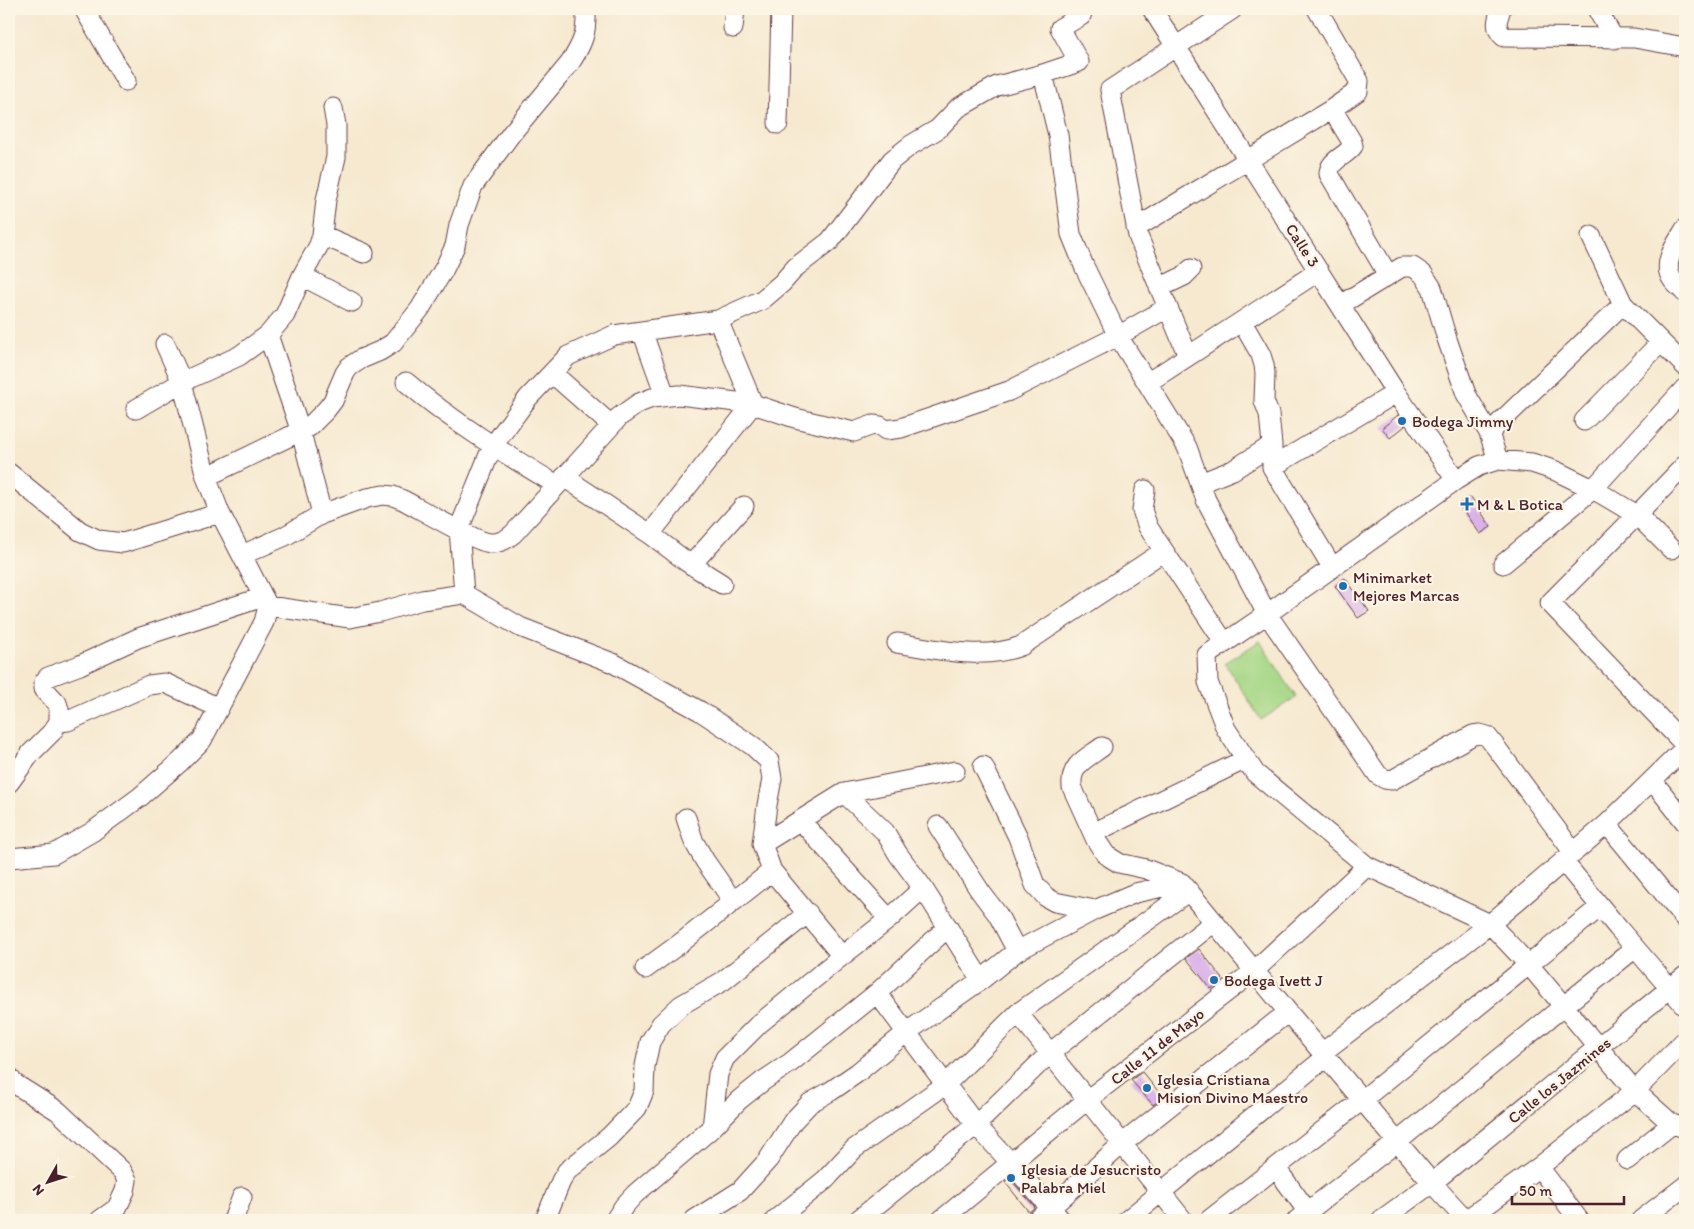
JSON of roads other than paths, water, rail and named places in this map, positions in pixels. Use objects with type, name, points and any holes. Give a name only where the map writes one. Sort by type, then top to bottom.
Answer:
[{"type":"street","points":[[84,9],[126,81]]},
{"type":"street","points":[[206,477],[301,432],[326,410],[349,367],[393,343],[420,309],[444,269],[455,246],[461,218],[472,186],[577,53],[587,27],[586,9]]},
{"type":"street","points":[[733,28],[734,9]]},
{"type":"street","points":[[778,124],[781,9]]},
{"type":"street","points":[[464,594],[459,530],[492,447],[528,398],[568,356],[614,336],[718,320],[762,300],[796,268],[830,241],[892,160],[911,145],[938,129],[958,108],[997,86],[1043,74],[1078,62],[1060,28],[1081,16],[1083,9]]},
{"type":"street","name":"Calle 3","points":[[1152,9],[1396,393],[1456,480]]},
{"type":"street","points":[[1188,356],[1138,236],[1110,90],[1233,9]]},
{"type":"street","points":[[1136,228],[1332,109],[1358,91],[1360,81],[1317,9]]},
{"type":"street","points":[[1501,9],[1497,20],[1497,29],[1504,37],[1634,38],[1685,47]]},
{"type":"street","points":[[1597,9],[1614,38]]},
{"type":"street","points":[[1043,74],[1058,135],[1071,234],[1084,266],[1118,336],[1187,447],[1206,500],[1267,614],[1378,775],[1385,780],[1392,780],[1473,734],[1487,736],[1508,762],[1600,907],[1685,1006]]},
{"type":"street","points":[[136,409],[182,382],[239,356],[268,335],[285,315],[322,235],[326,200],[336,157],[336,125],[333,108]]},
{"type":"street","points":[[1332,109],[1353,146],[1333,162],[1330,174],[1388,275]]},
{"type":"street","points":[[1681,285],[1668,273],[1668,261],[1685,229]]},
{"type":"street","points":[[322,235],[364,253]]},
{"type":"street","points":[[1591,236],[1623,304],[1684,362]]},
{"type":"street","points":[[1340,305],[1402,267],[1413,267],[1424,274],[1432,288],[1466,394],[1489,433],[1498,460]]},
{"type":"street","points":[[1159,288],[1184,276],[1191,269]]},
{"type":"street","points":[[1147,383],[1319,271]]},
{"type":"street","points":[[302,276],[352,302]]},
{"type":"street","points":[[1489,433],[1623,304]]},
{"type":"street","points":[[242,555],[285,536],[322,514],[375,496],[393,496],[478,540],[500,542],[513,534],[610,426],[629,409],[639,403],[665,395],[679,395],[753,404],[795,418],[854,432],[872,424],[886,430],[901,428],[1008,391],[1118,336],[1167,308]]},
{"type":"street","points":[[718,320],[753,404]]},
{"type":"street","points":[[1242,322],[1261,355],[1264,365],[1264,400],[1269,414],[1272,466],[1332,567]]},
{"type":"street","points":[[642,331],[665,395]]},
{"type":"street","points":[[268,335],[301,432],[322,514]]},
{"type":"street","points":[[1584,421],[1662,342]]},
{"type":"street","points":[[9,858],[54,854],[92,832],[140,796],[180,762],[202,740],[264,622],[266,602],[220,513],[206,477],[182,382],[165,344]]},
{"type":"street","points":[[552,373],[610,426]]},
{"type":"street","points":[[406,382],[492,447],[561,481],[650,534],[691,565],[722,584]]},
{"type":"street","points":[[1503,564],[1593,489],[1685,388]]},
{"type":"street","points":[[1272,466],[1396,393]]},
{"type":"street","points":[[650,534],[753,404]]},
{"type":"street","points":[[1200,483],[1233,470],[1272,445]]},
{"type":"street","points":[[1627,1160],[1678,1126],[1635,1091],[1529,965],[1490,924],[1367,866],[1255,773],[1226,729],[1208,682],[1207,655],[1456,480],[1478,466],[1498,460],[1532,463],[1556,471],[1593,489],[1638,515],[1671,549]]},
{"type":"street","points":[[1127,1220],[1325,1055],[1490,924],[1569,857],[1607,824],[1685,746],[1550,603],[1685,465]]},
{"type":"street","points":[[9,473],[80,531],[99,540],[122,543],[220,513]]},
{"type":"street","points":[[1145,490],[1142,510],[1148,527],[1224,642]]},
{"type":"street","points":[[691,565],[744,506]]},
{"type":"street","points":[[896,643],[954,652],[990,653],[1010,650],[1021,646],[1164,551]]},
{"type":"street","points":[[9,783],[31,753],[52,732],[58,722],[59,709],[44,689],[44,682],[48,678],[138,638],[266,602],[350,618],[422,600],[464,594],[520,627],[613,663],[700,711],[753,746],[769,761],[772,779],[762,844],[772,871],[842,956]]},
{"type":"street","points":[[58,722],[68,720],[149,685],[165,683],[219,708]]},
{"type":"street","points":[[1102,747],[1074,768],[1071,777],[1072,787],[1093,833],[1106,855],[1119,864],[1146,869],[1186,887],[1397,1142],[1466,1220],[1539,1167],[1635,1091],[1685,1040]]},
{"type":"street","points":[[1093,833],[1246,759]]},
{"type":"street","points":[[983,766],[1018,837],[1035,885],[1055,902],[1095,910]]},
{"type":"street","points":[[762,844],[844,793],[955,771]]},
{"type":"street","points":[[1652,780],[1685,822]]},
{"type":"street","points":[[844,793],[885,832],[981,980]]},
{"type":"street","points":[[686,818],[694,842],[733,900]]},
{"type":"street","points":[[801,821],[889,918]]},
{"type":"street","points":[[1607,824],[1685,919]]},
{"type":"street","points":[[938,826],[980,891],[998,915],[1017,951]]},
{"type":"street","name":"Calle 11 de Mayo","points":[[941,1220],[1087,1100],[1254,971],[1367,866]]},
{"type":"street","points":[[645,969],[772,871]]},
{"type":"street","points":[[694,1220],[740,1191],[768,1160],[793,1121],[810,1103],[831,1091],[857,1072],[907,1032],[981,980],[1017,951],[1095,910],[1135,892],[1186,887]]},
{"type":"street","points":[[775,1220],[825,1180],[854,1149],[945,1085],[1018,1013],[1186,887]]},
{"type":"street","points":[[712,1128],[718,1074],[725,1058],[759,1024],[923,888]]},
{"type":"street","points":[[1209,1220],[1362,1100],[1600,907]]},
{"type":"street","points":[[545,1220],[567,1171],[609,1137],[637,1108],[644,1091],[645,1066],[650,1042],[661,1024],[681,1006],[723,981],[808,913]]},
{"type":"street","points":[[858,1220],[976,1125],[1050,1053],[1214,922]]},
{"type":"street","points":[[616,1220],[624,1206],[635,1194],[712,1128],[739,1100],[790,1063],[877,993],[948,927]]},
{"type":"street","points":[[1276,1168],[1302,1216],[1397,1142],[1635,948]]},
{"type":"street","name":"Calle los Jazmines","points":[[1381,1220],[1432,1183],[1685,976]]},
{"type":"street","points":[[877,993],[976,1125],[1011,1163],[1050,1216],[1122,1144],[1288,1012]]},
{"type":"street","points":[[1018,1013],[1183,1220]]},
{"type":"street","points":[[9,1077],[15,1084],[58,1111],[122,1171],[127,1180],[127,1186],[115,1214],[100,1220]]},
{"type":"street","points":[[1539,1167],[1579,1220]]},
{"type":"street","points":[[1641,1220],[1685,1186]]},
{"type":"street","points":[[233,1220],[242,1198]]},
{"type":"place","name":"Bodega Jimmy","points":[[1402,421]]},
{"type":"place","name":"M & L Botica","points":[[1467,504]]},
{"type":"place","name":"Minimarket Mejores Marcas","points":[[1343,586]]},
{"type":"place","name":"Bodega Ivett J","points":[[1214,980]]},
{"type":"place","name":"Iglesia Cristiana Mision Divino Maestro","points":[[1147,1088]]},
{"type":"place","name":"Iglesia de Jesucristo Palabra Miel","points":[[1011,1178]]}]
